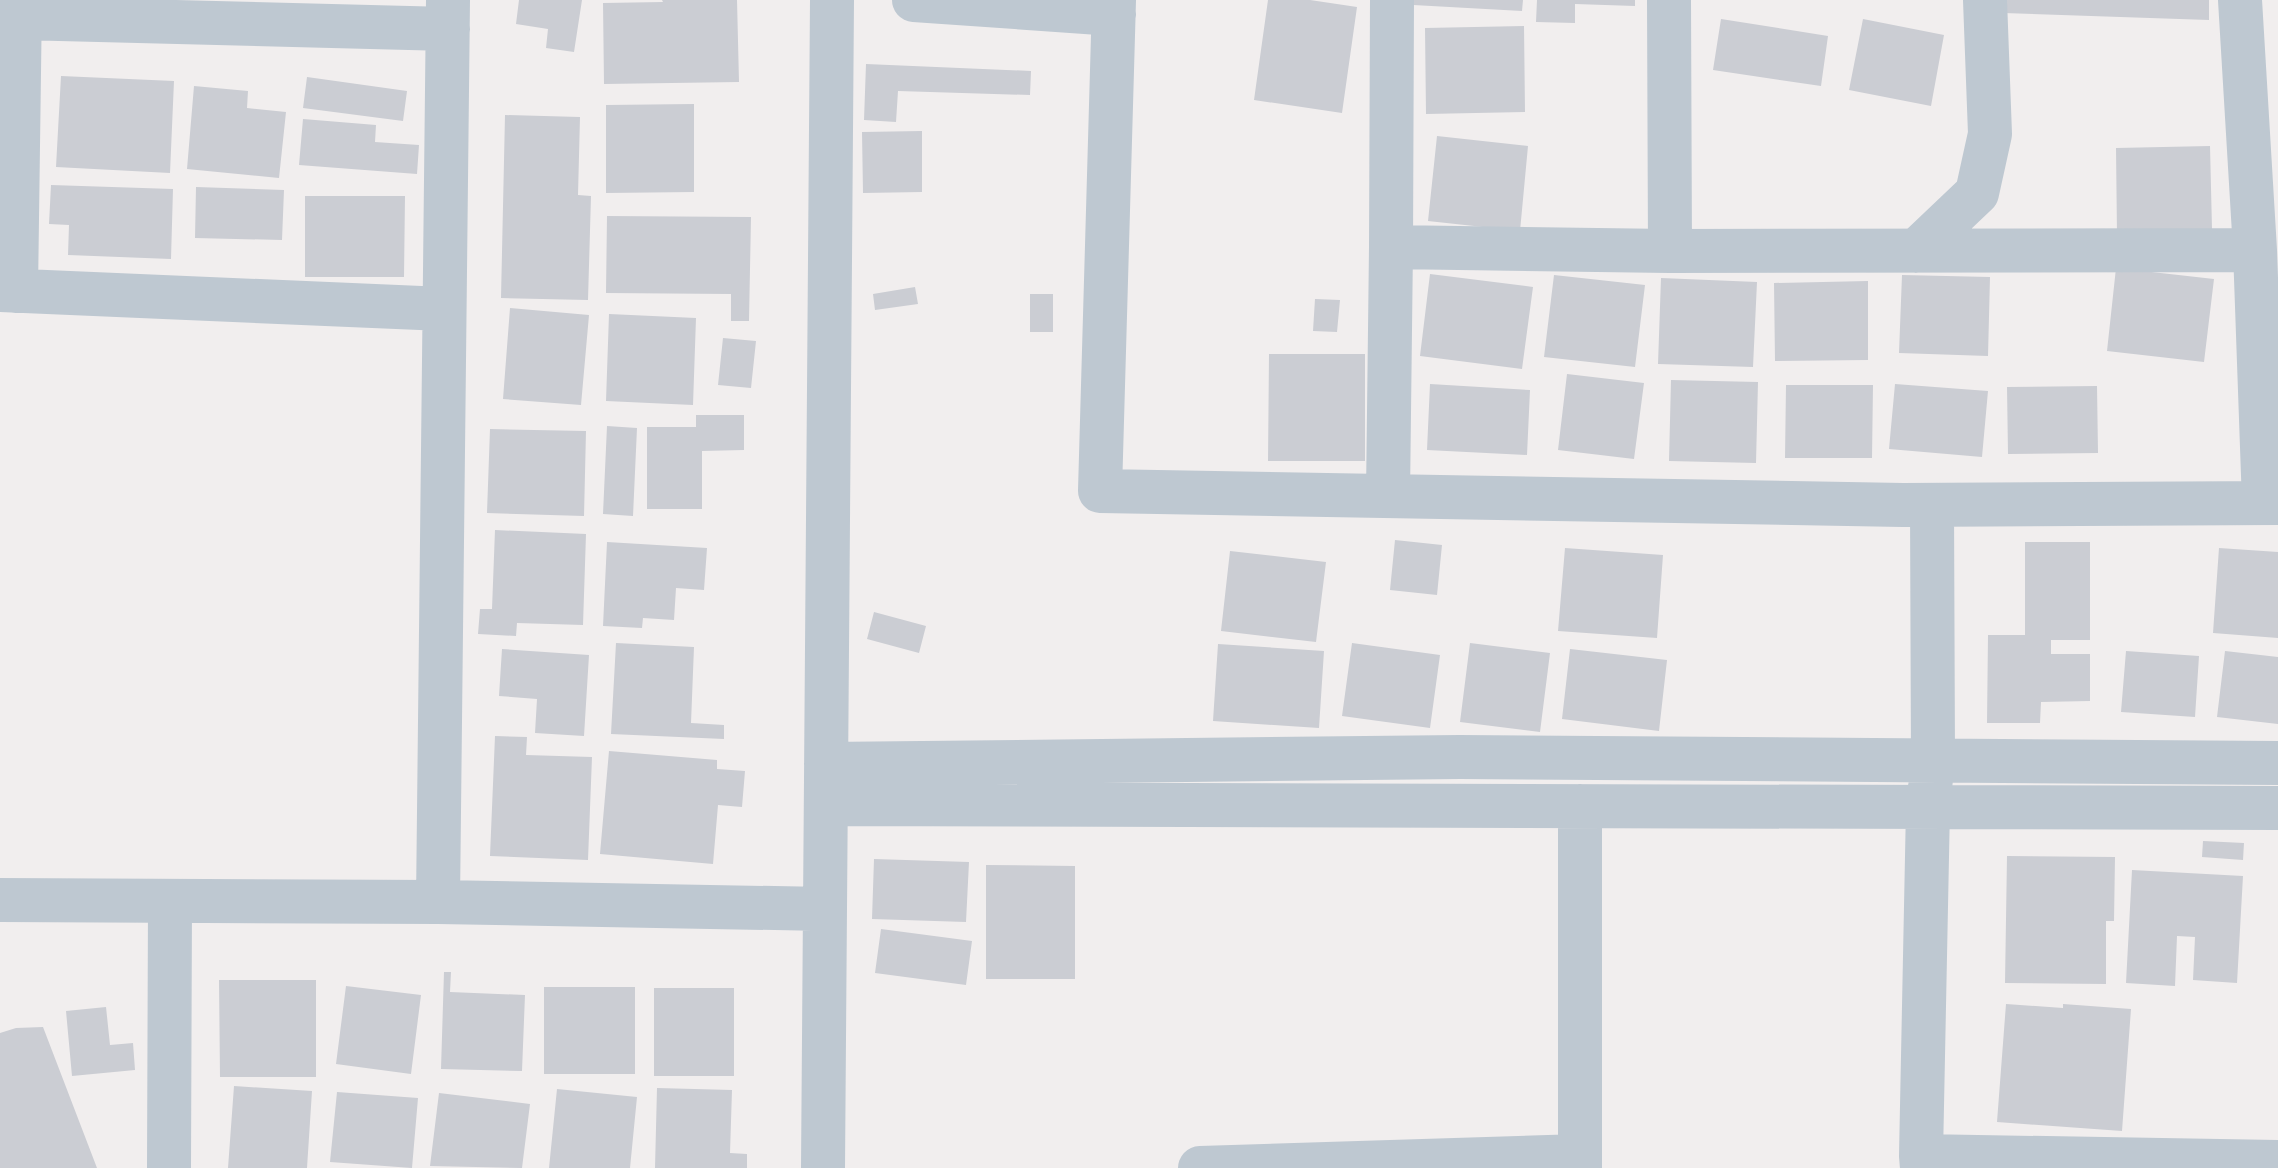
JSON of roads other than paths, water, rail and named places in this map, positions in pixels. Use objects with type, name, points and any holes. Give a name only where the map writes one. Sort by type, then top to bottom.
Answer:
[{"type":"street","points":[[823,1168],[832,0]]},
{"type":"street","points":[[914,0],[1114,7],[1100,491],[1932,505],[2271,503],[2240,0]]},
{"type":"street","points":[[1388,496],[1392,0]]},
{"type":"street","points":[[1669,0],[1670,251]]},
{"type":"street","points":[[1916,251],[1977,193],[1990,134],[1985,0]]},
{"type":"street","points":[[438,902],[448,15],[20,9],[8,291],[444,309]]},
{"type":"street","points":[[1391,247],[1670,251],[2255,250]]},
{"type":"street","points":[[1932,505],[1933,760],[1928,807],[1922,1162],[2278,1162]]},
{"type":"street","points":[[826,784],[1460,757],[2278,763]]},
{"type":"street","points":[[826,784],[1580,806],[2278,808]]},
{"type":"street","points":[[1200,1168],[1580,1162],[1580,806]]},
{"type":"street","points":[[0,900],[438,902],[825,909]]},
{"type":"street","points":[[169,1168],[170,902]]}]
